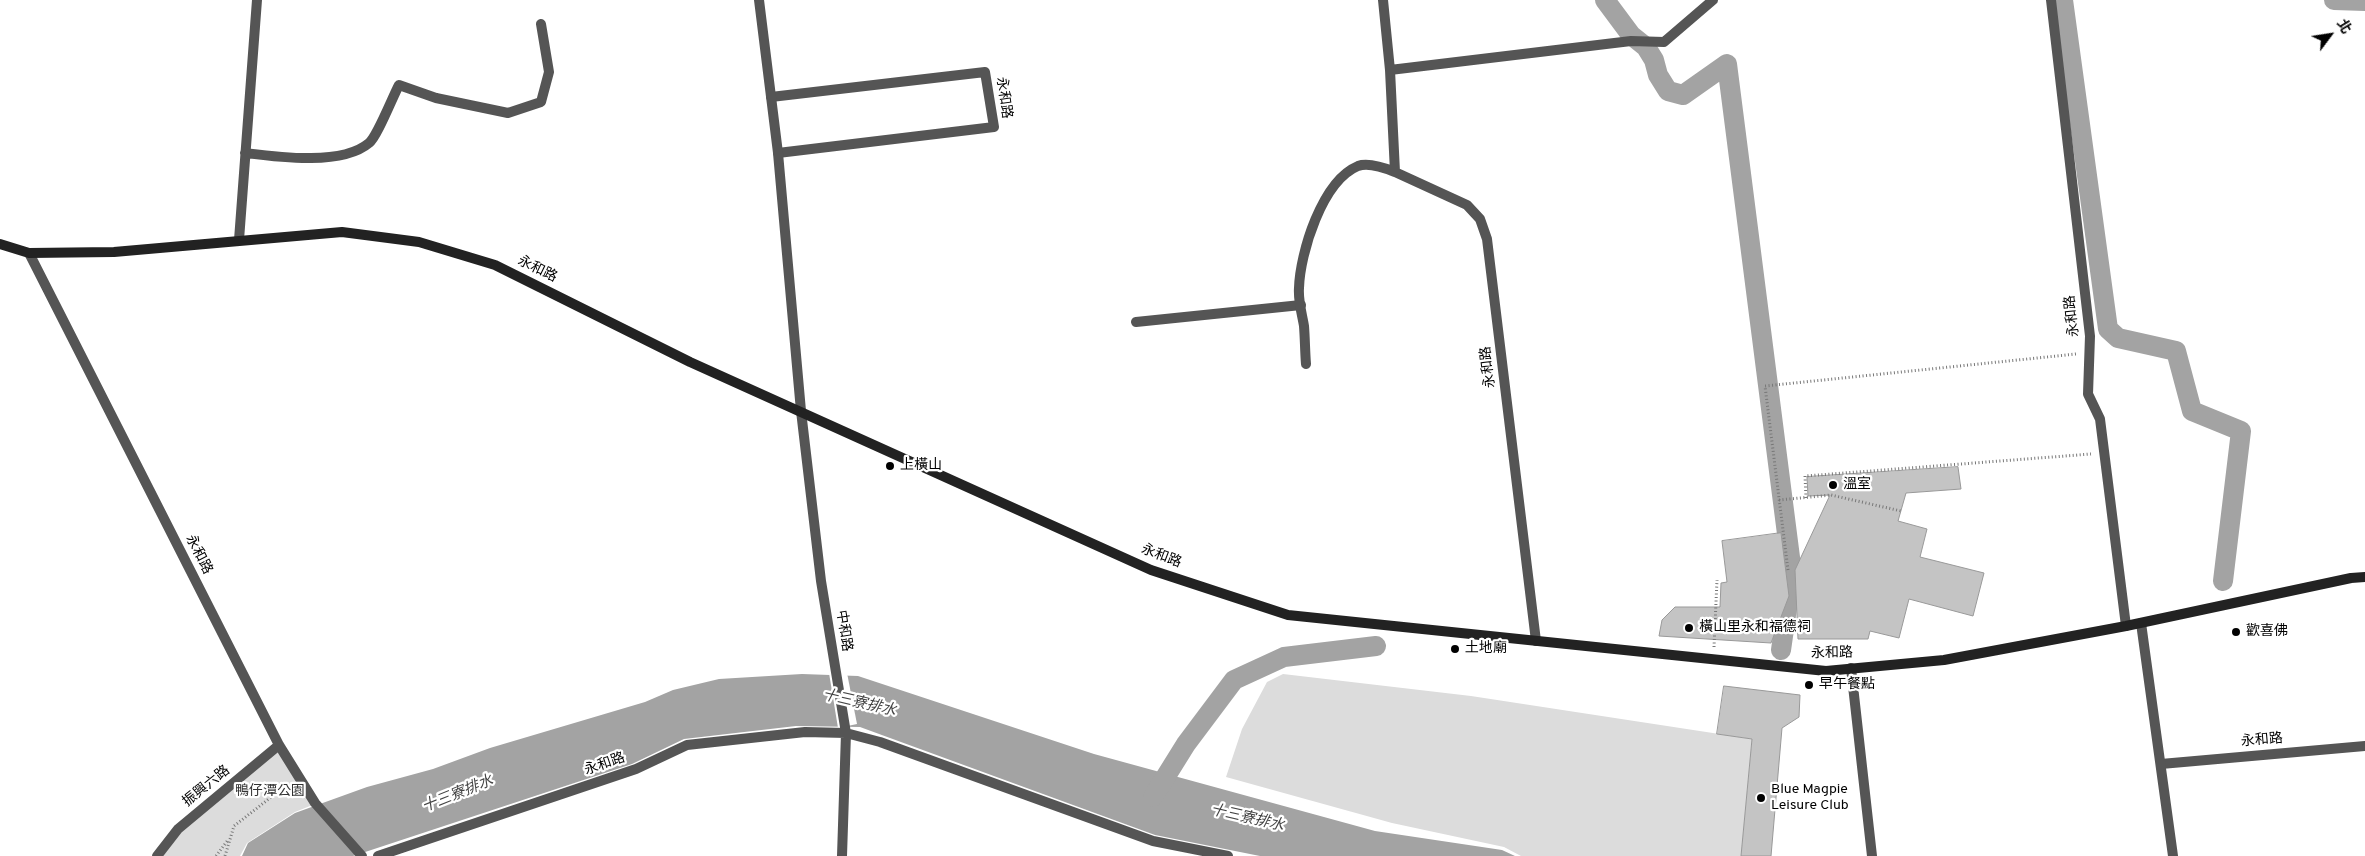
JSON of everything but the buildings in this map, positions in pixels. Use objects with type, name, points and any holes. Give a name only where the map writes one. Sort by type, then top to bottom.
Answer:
[{"type":"main road","name":"永和路","points":[[0,244],[30,253],[114,252],[342,232],[419,242],[495,265],[690,362],[1151,570],[1288,615],[1826,671],[1944,660],[2142,623],[2351,578],[2365,577]]},
{"type":"street","points":[[239,240],[257,0]]},
{"type":"street","points":[[759,0],[778,153],[801,411]]},
{"type":"street","points":[[1383,0],[1390,70],[1395,172]]},
{"type":"street","points":[[1390,70],[1631,41],[1664,42],[1713,0]]},
{"type":"street","name":"永和路","points":[[2051,0],[2090,336],[2088,394],[2100,419],[2126,626]]},
{"type":"street","points":[[245,153],[301,160],[351,152],[370,143],[399,85],[436,98],[508,112],[541,102],[549,72],[542,24]]},
{"type":"street","name":"永和路","points":[[771,98],[985,72],[994,127],[778,153]]},
{"type":"street","name":"永和路","points":[[1306,364],[1299,289],[1307,244],[1319,212],[1335,183],[1359,166],[1376,166],[1395,172],[1466,204],[1480,219],[1487,239],[1536,640]]},
{"type":"street","name":"永和路","points":[[30,253],[279,745],[315,803],[362,856]]},
{"type":"street","points":[[1136,322],[1301,305]]},
{"type":"street","name":"中和路","points":[[801,411],[821,581],[846,729],[842,856]]},
{"type":"street","points":[[2142,623],[2173,856]]},
{"type":"street","points":[[1851,668],[1872,856]]},
{"type":"street","name":"永和路","points":[[378,856],[636,769],[687,745],[778,734],[846,729],[1153,840],[1228,856]]},
{"type":"street","name":"振興六路","points":[[157,856],[178,829],[279,745]]},
{"type":"street","name":"永和路","points":[[2162,764],[2365,746]]},
{"type":"path","points":[[1788,570],[1765,386],[2089,352]]},
{"type":"path","points":[[1806,498],[1805,476],[2104,453]]},
{"type":"path","points":[[1779,500],[1831,495],[1901,511]]},
{"type":"path","points":[[1714,659],[1717,580]]},
{"type":"path","points":[[225,856],[234,826],[299,776]]},
{"type":"path","points":[[216,856],[230,838]]},
{"type":"green space","points":[[1283,674],[1471,696],[1752,739],[1741,856],[1521,856],[1504,847],[1392,823],[1226,777],[1242,729],[1267,682]]},
{"type":"green space","name":"鴨仔潭公園","points":[[279,747],[315,804],[295,812],[247,843],[240,856],[158,856],[178,830]]},
{"type":"water","name":"十三寮排水","points":[[802,674],[858,676],[1094,754],[1375,831],[1502,850],[1515,856],[1260,856],[1155,835],[860,727],[796,726],[684,739],[632,764],[353,856],[242,856],[248,843],[295,813],[367,787],[433,769],[490,748],[645,702],[673,690],[719,679]]},
{"type":"pier","points":[[829,673],[847,673],[857,724],[838,728]]},
{"type":"waterway","points":[[1605,0],[1631,35],[1646,47],[1654,60],[1658,75],[1668,91],[1683,95],[1727,64],[1792,573],[1781,650]]},
{"type":"waterway","points":[[2063,0],[2108,329],[2118,338],[2176,351],[2192,411],[2241,431],[2223,581]]},
{"type":"waterway","points":[[2334,0],[2365,1]]},
{"type":"waterway","points":[[1153,797],[1186,744],[1234,680],[1284,657],[1376,646]]},
{"type":"place","name":"上橫山","points":[[890,466]]},
{"type":"place","name":"溫室","points":[[1833,485]]},
{"type":"place","name":"橫山里永和福德祠","points":[[1689,628]]},
{"type":"place","name":"歡喜佛","points":[[2236,632]]},
{"type":"place","name":"土地廟","points":[[1455,649]]},
{"type":"place","name":"早午餐點","points":[[1809,685]]},
{"type":"place","name":"Blue Magpie Leisure Club","points":[[1761,798]]}]
